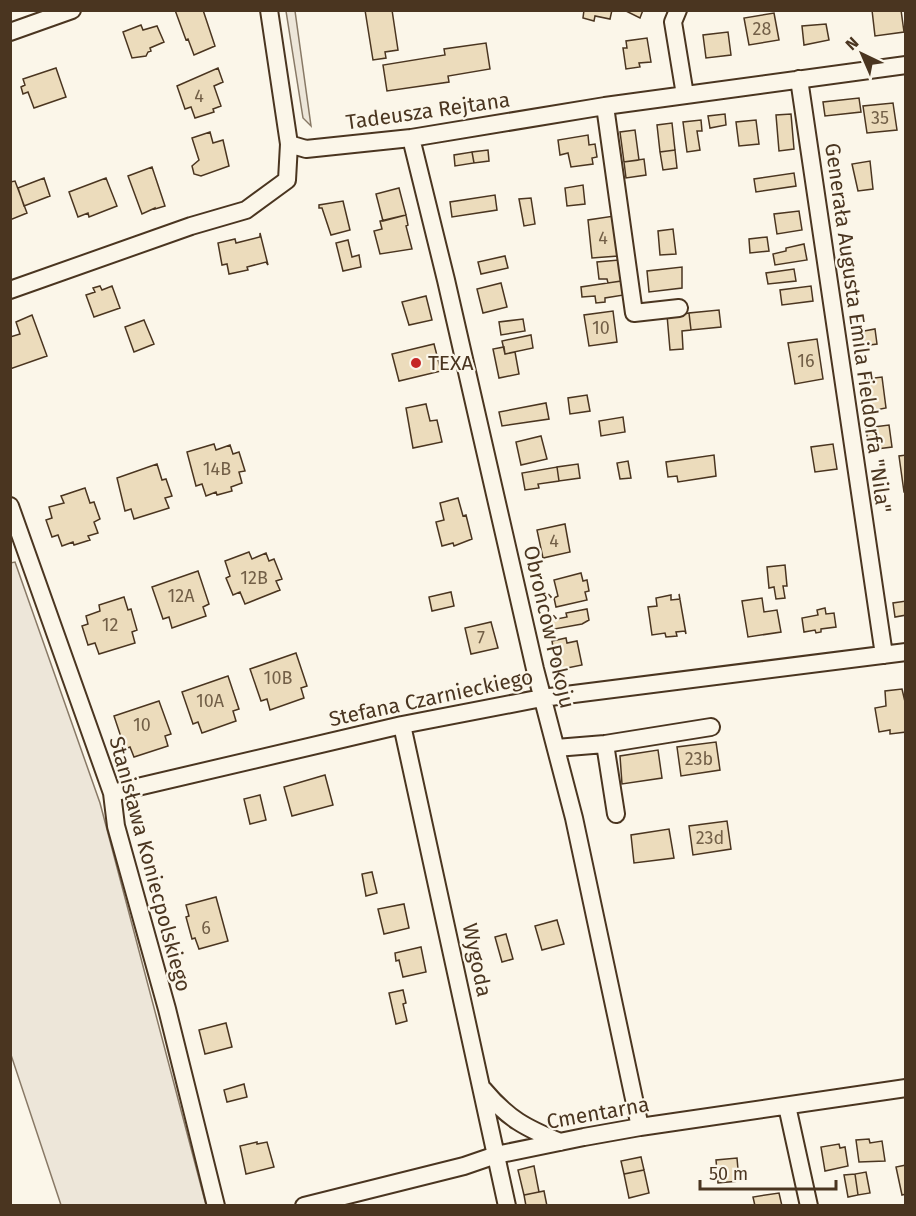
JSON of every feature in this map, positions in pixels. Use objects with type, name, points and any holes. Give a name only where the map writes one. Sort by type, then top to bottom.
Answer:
[{"type":"street","points":[[10,32],[72,10]]},
{"type":"street","points":[[10,290],[191,226],[246,210],[287,180],[289,144],[269,10]]},
{"type":"street","points":[[678,10],[674,22],[685,95]]},
{"type":"street","name":"Tadeusza Rejtana","points":[[289,144],[306,149],[411,138],[605,106],[906,65]]},
{"type":"street","name":"Generała Augusta Emila Fieldorfa \"Nila\"","points":[[799,79],[884,655]]},
{"type":"street","points":[[605,106],[634,313],[679,308]]},
{"type":"street","name":"Obrońców Pokoju","points":[[411,138],[542,698],[577,830],[640,1127]]},
{"type":"street","name":"Stanisława Koniecpolskiego","points":[[10,506],[112,793],[116,826],[167,1009],[216,1206]]},
{"type":"street","name":"Stefana Czarnieckiego","points":[[112,793],[402,725],[542,698],[906,652]]},
{"type":"street","name":"Wygoda","points":[[402,725],[507,1206]]},
{"type":"street","points":[[556,748],[605,744],[711,727]]},
{"type":"street","points":[[605,744],[616,814]]},
{"type":"street","points":[[482,1088],[497,1106],[516,1122],[560,1142]]},
{"type":"street","name":"Cmentarna","points":[[304,1206],[464,1166],[496,1155],[560,1142],[640,1127],[906,1088]]},
{"type":"street","points":[[788,1106],[809,1206]]},
{"type":"shaded area","points":[[286,11],[295,11],[311,126],[303,118]]},
{"type":"shaded area","points":[[15,562],[100,803],[206,1205],[61,1205],[11,1055],[10,563]]},
{"type":"building","points":[[175,10],[203,10],[215,46],[194,55]]},
{"type":"building","points":[[365,10],[392,10],[398,50],[385,52],[386,58],[373,60]]},
{"type":"building","points":[[584,10],[612,10],[610,19],[595,16],[594,21],[583,18]]},
{"type":"building","points":[[624,10],[643,10],[640,18]]},
{"type":"building","points":[[872,10],[901,10],[904,32],[875,36]]},
{"type":"building","points":[[774,13],[779,40],[749,45],[744,18]]},
{"type":"building","points":[[826,24],[829,40],[804,45],[802,26]]},
{"type":"building","points":[[141,25],[143,30],[157,26],[164,42],[150,48],[151,51],[146,56],[132,58],[123,32]]},
{"type":"building","points":[[728,32],[731,55],[706,58],[703,35]]},
{"type":"building","points":[[647,38],[651,62],[639,63],[640,67],[626,69],[623,48],[627,48],[626,41]]},
{"type":"building","points":[[486,43],[490,69],[448,76],[449,82],[387,91],[383,65],[445,55],[444,49]]},
{"type":"building","points":[[56,68],[66,97],[34,108],[28,92],[23,94],[21,87],[25,85],[23,79]]},
{"type":"building","points":[[218,68],[223,82],[214,86],[221,106],[213,109],[214,112],[195,118],[191,107],[185,109],[177,86]]},
{"type":"building","points":[[859,98],[861,112],[825,116],[823,102]]},
{"type":"building","points":[[893,103],[897,130],[867,133],[863,106]]},
{"type":"building","points":[[725,114],[726,125],[710,128],[708,116]]},
{"type":"building","points":[[791,114],[794,149],[779,151],[776,115]]},
{"type":"building","points":[[701,120],[702,131],[697,131],[700,150],[687,152],[683,122]]},
{"type":"building","points":[[756,120],[759,144],[739,146],[736,122]]},
{"type":"building","points":[[672,123],[675,150],[660,152],[657,125]]},
{"type":"building","points":[[635,130],[639,160],[624,162],[620,132]]},
{"type":"building","points":[[210,132],[213,143],[223,140],[229,166],[201,176],[194,174],[192,166],[199,160],[192,138]]},
{"type":"building","points":[[588,135],[589,145],[595,144],[597,157],[592,158],[593,164],[571,167],[568,153],[560,155],[558,140]]},
{"type":"building","points":[[488,150],[489,161],[474,163],[472,152]]},
{"type":"building","points":[[675,150],[677,168],[663,170],[660,152]]},
{"type":"building","points":[[472,152],[474,163],[455,166],[454,155]]},
{"type":"building","points":[[644,159],[646,175],[626,178],[624,162]]},
{"type":"building","points":[[870,161],[873,189],[858,191],[852,164]]},
{"type":"building","points":[[152,167],[165,206],[142,214],[128,176]]},
{"type":"building","points":[[794,173],[796,186],[756,192],[754,179]]},
{"type":"building","points":[[44,178],[50,196],[24,206],[18,188]]},
{"type":"building","points":[[106,178],[117,206],[89,217],[88,213],[78,217],[69,192]]},
{"type":"building","points":[[15,181],[27,213],[10,220],[10,182]]},
{"type":"building","points":[[583,185],[585,204],[567,206],[565,188]]},
{"type":"building","points":[[399,188],[406,215],[383,221],[376,194]]},
{"type":"building","points":[[495,195],[497,210],[452,217],[450,202]]},
{"type":"building","points":[[531,198],[535,224],[524,226],[519,199]]},
{"type":"building","points":[[343,201],[350,230],[331,235],[319,205]]},
{"type":"building","points":[[799,211],[802,230],[777,234],[774,214]]},
{"type":"building","points":[[406,215],[408,225],[406,226],[412,249],[380,254],[374,231],[382,229],[380,221]]},
{"type":"building","points":[[614,216],[618,256],[592,258],[588,220]]},
{"type":"building","points":[[673,229],[676,254],[660,255],[658,231]]},
{"type":"building","points":[[260,233],[268,265],[266,262],[247,267],[248,270],[229,274],[227,264],[222,265],[218,243],[235,239],[236,243],[260,237]]},
{"type":"building","points":[[767,237],[769,251],[750,253],[749,239]]},
{"type":"building","points":[[348,240],[352,257],[359,255],[361,267],[343,271],[336,243]]},
{"type":"building","points":[[804,244],[807,260],[775,265],[773,254]]},
{"type":"building","points":[[505,256],[508,268],[481,274],[478,262]]},
{"type":"building","points":[[619,260],[621,281],[608,283],[607,279],[599,279],[597,262]]},
{"type":"building","points":[[682,267],[682,288],[649,292],[647,271]]},
{"type":"building","points":[[794,269],[796,281],[768,284],[766,273]]},
{"type":"building","points":[[621,281],[624,295],[605,298],[605,302],[596,303],[595,296],[582,297],[581,287]]},
{"type":"building","points":[[501,283],[507,307],[483,313],[477,289]]},
{"type":"building","points":[[100,286],[102,290],[112,286],[120,308],[94,317],[86,295],[95,292],[93,288]]},
{"type":"building","points":[[811,286],[813,301],[782,305],[780,290]]},
{"type":"building","points":[[426,296],[432,320],[409,325],[402,302]]},
{"type":"building","points":[[719,310],[721,327],[691,330],[689,313]]},
{"type":"building","points":[[613,311],[617,342],[589,346],[584,315]]},
{"type":"building","points":[[689,313],[691,330],[682,331],[683,349],[670,350],[667,315]]},
{"type":"building","points":[[32,315],[47,356],[10,369],[10,337],[20,334],[16,322]]},
{"type":"building","points":[[523,319],[525,331],[501,335],[499,322]]},
{"type":"building","points":[[144,320],[154,344],[134,352],[125,327]]},
{"type":"building","points":[[875,329],[877,344],[855,347],[853,333]]},
{"type":"building","points":[[531,335],[533,348],[505,354],[502,341]]},
{"type":"building","points":[[817,339],[823,379],[795,384],[788,343]]},
{"type":"building","name":"TEXA","points":[[434,344],[441,371],[399,381],[392,354]]},
{"type":"building","points":[[504,347],[505,354],[515,352],[519,374],[499,378],[493,349]]},
{"type":"building","points":[[882,377],[886,408],[865,412],[861,386],[868,385],[867,379]]},
{"type":"building","points":[[587,395],[590,411],[570,414],[568,398]]},
{"type":"building","points":[[546,403],[549,419],[502,426],[499,412]]},
{"type":"building","points":[[426,404],[430,421],[437,420],[442,442],[413,448],[406,408]]},
{"type":"building","points":[[623,417],[625,432],[601,436],[599,421]]},
{"type":"building","points":[[889,425],[892,447],[869,450],[866,428]]},
{"type":"building","points":[[541,436],[547,459],[521,465],[516,442]]},
{"type":"building","points":[[214,444],[216,450],[230,445],[233,454],[239,452],[245,471],[239,472],[242,483],[231,487],[232,491],[217,495],[216,492],[206,496],[202,484],[196,486],[187,452]]},
{"type":"building","points":[[833,444],[837,469],[815,472],[811,447]]},
{"type":"building","points":[[714,455],[716,476],[678,482],[677,476],[668,477],[666,462]]},
{"type":"building","points":[[906,455],[906,492],[904,492],[899,456]]},
{"type":"building","points":[[628,461],[631,478],[620,479],[617,463]]},
{"type":"building","points":[[157,464],[162,480],[166,479],[172,496],[165,498],[169,508],[134,519],[131,509],[125,511],[117,478]]},
{"type":"building","points":[[578,464],[580,478],[559,481],[557,467]]},
{"type":"building","points":[[557,467],[559,481],[538,484],[539,488],[525,490],[522,473]]},
{"type":"building","points":[[85,488],[90,503],[94,502],[100,519],[94,522],[98,533],[88,536],[90,540],[62,546],[58,535],[52,537],[46,520],[52,518],[49,507],[64,503],[61,496]]},
{"type":"building","points":[[458,498],[463,516],[466,515],[472,539],[454,546],[453,543],[442,546],[436,522],[444,520],[440,503]]},
{"type":"building","points":[[565,524],[570,552],[543,558],[537,530]]},
{"type":"building","points":[[249,552],[252,559],[266,553],[269,561],[274,559],[282,579],[276,581],[280,590],[245,604],[240,592],[233,595],[226,578],[230,576],[225,561]]},
{"type":"building","points":[[785,565],[787,586],[783,586],[785,598],[776,599],[774,587],[769,588],[767,567]]},
{"type":"building","points":[[198,571],[209,604],[203,607],[206,616],[172,628],[169,617],[163,619],[152,587]]},
{"type":"building","points":[[581,573],[583,581],[587,580],[589,591],[585,592],[587,600],[556,607],[554,598],[558,596],[554,580]]},
{"type":"building","points":[[451,592],[454,606],[432,611],[429,597]]},
{"type":"building","points":[[671,595],[671,600],[680,599],[686,634],[685,631],[676,632],[677,636],[666,637],[665,633],[652,635],[648,607],[657,606],[656,598]]},
{"type":"building","points":[[124,597],[128,610],[131,609],[137,630],[132,632],[135,643],[99,654],[95,643],[88,645],[82,626],[88,624],[86,616],[100,611],[99,605]]},
{"type":"building","points":[[762,598],[764,612],[777,610],[781,632],[748,637],[742,601]]},
{"type":"building","points":[[906,601],[906,615],[895,617],[893,603]]},
{"type":"building","points":[[825,608],[826,614],[834,613],[836,627],[821,629],[821,632],[816,633],[815,630],[804,632],[802,618],[818,615],[817,610]]},
{"type":"building","points":[[587,609],[589,620],[582,624],[549,630],[547,621],[567,617],[566,613]]},
{"type":"building","points":[[491,622],[498,648],[471,654],[465,628]]},
{"type":"building","points":[[566,638],[567,643],[577,641],[582,665],[557,670],[552,641]]},
{"type":"building","points":[[296,653],[307,686],[301,688],[304,698],[270,710],[267,699],[261,701],[250,669]]},
{"type":"building","points":[[228,676],[239,709],[233,711],[236,721],[202,733],[198,722],[193,724],[182,692]]},
{"type":"building","points":[[902,689],[906,706],[906,732],[890,734],[890,730],[879,732],[875,708],[886,706],[885,691]]},
{"type":"building","points":[[159,701],[171,734],[165,736],[168,746],[134,757],[130,747],[125,749],[114,716]]},
{"type":"building","points":[[716,742],[720,770],[681,776],[677,747]]},
{"type":"building","points":[[658,750],[662,778],[622,784],[620,756]]},
{"type":"building","points":[[325,775],[333,805],[292,816],[284,787]]},
{"type":"building","points":[[260,795],[266,820],[250,824],[244,799]]},
{"type":"building","points":[[727,821],[731,849],[693,855],[689,826]]},
{"type":"building","points":[[669,829],[674,858],[634,863],[631,835]]},
{"type":"building","points":[[372,872],[377,893],[366,896],[362,874]]},
{"type":"building","points":[[216,897],[228,941],[199,949],[195,938],[192,939],[186,917],[189,916],[186,905]]},
{"type":"building","points":[[404,904],[409,928],[384,934],[378,909]]},
{"type":"building","points":[[557,920],[564,944],[542,950],[535,926]]},
{"type":"building","points":[[506,934],[513,959],[502,962],[495,937]]},
{"type":"building","points":[[421,947],[426,972],[403,977],[395,953]]},
{"type":"building","points":[[403,990],[407,1021],[396,1024],[389,993]]},
{"type":"building","points":[[226,1023],[232,1047],[205,1054],[199,1030]]},
{"type":"building","points":[[244,1084],[247,1097],[227,1102],[224,1090]]},
{"type":"building","points":[[869,1139],[870,1143],[882,1141],[885,1161],[859,1162],[856,1140]]},
{"type":"building","points":[[257,1142],[257,1144],[267,1142],[274,1167],[246,1174],[240,1146]]},
{"type":"building","points":[[839,1144],[840,1148],[845,1147],[848,1166],[825,1171],[821,1147]]},
{"type":"building","points":[[641,1157],[644,1170],[624,1174],[621,1161]]},
{"type":"building","points":[[737,1158],[739,1181],[718,1183],[716,1160]]},
{"type":"building","points":[[906,1165],[906,1194],[902,1195],[896,1167]]},
{"type":"building","points":[[534,1166],[539,1192],[524,1195],[518,1170]]},
{"type":"building","points":[[644,1170],[649,1193],[629,1198],[624,1174]]},
{"type":"building","points":[[866,1172],[870,1193],[858,1195],[855,1174]]},
{"type":"building","points":[[855,1174],[858,1195],[848,1197],[844,1175]]},
{"type":"building","points":[[544,1191],[547,1206],[526,1206],[524,1195]]},
{"type":"building","points":[[779,1193],[782,1206],[755,1206],[753,1197]]},
{"type":"place","name":"TEXA","points":[[416,363]]}]
